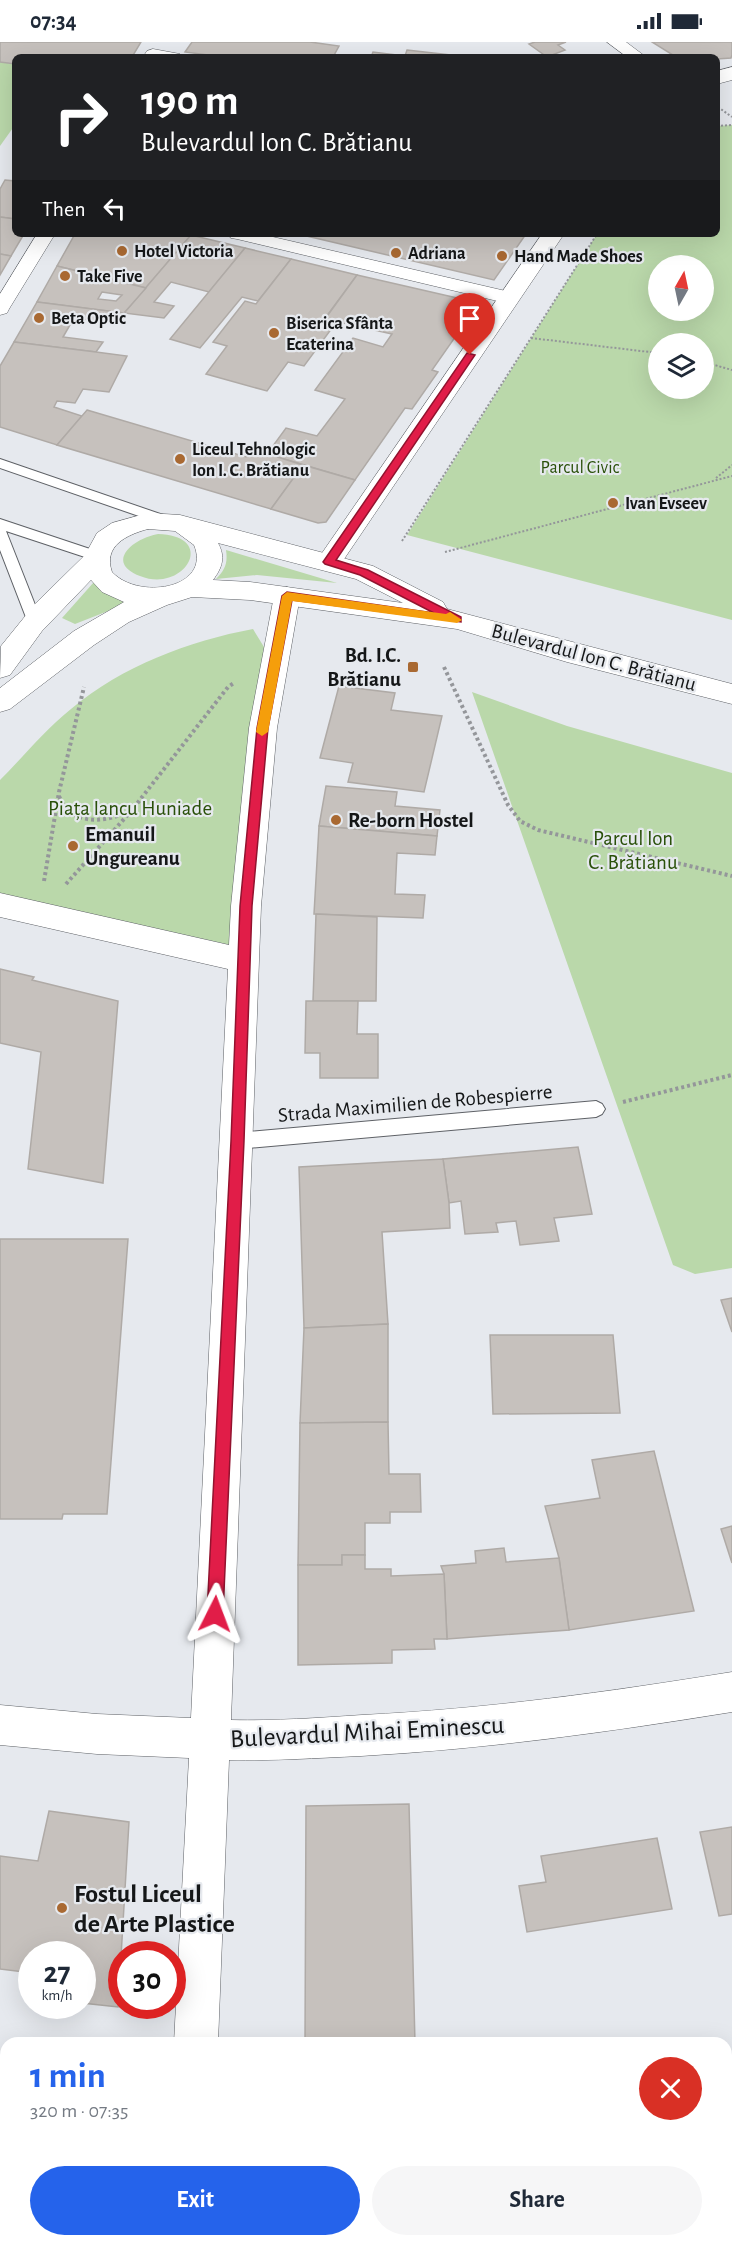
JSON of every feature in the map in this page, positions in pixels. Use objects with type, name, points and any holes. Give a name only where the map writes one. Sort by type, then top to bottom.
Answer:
[{"type":"street","points":[[615,42],[633,54]]},
{"type":"street","points":[[0,309],[44,237]]},
{"type":"street","points":[[250,237],[510,298]]},
{"type":"street","points":[[329,562],[551,237]]},
{"type":"street","points":[[0,668],[17,640],[96,558],[102,544],[114,533],[139,523],[176,523],[199,533],[207,543],[211,555],[208,568],[201,579],[120,615],[84,638],[0,702]]},
{"type":"street","name":"Bulevardul Ion C. Brătianu","points":[[176,523],[364,572],[457,620]]},
{"type":"street","points":[[96,558],[99,573],[115,589],[142,597],[175,592]]},
{"type":"street","name":"Bulevardul Ion C. Brătianu","points":[[175,592],[250,591],[457,620],[567,652],[732,694]]},
{"type":"street","points":[[196,2037],[237,1141],[243,960],[261,739],[287,596]]},
{"type":"street","points":[[0,905],[243,960]]},
{"type":"street","name":"Bulevardul Mihai Eminescu","points":[[0,1725],[97,1734],[265,1741],[407,1733],[603,1712],[732,1692]]},
{"type":"lane","points":[[0,463],[176,523]]},
{"type":"lane","points":[[0,524],[96,558]]},
{"type":"lane","points":[[0,532],[34,620]]},
{"type":"lane","name":"Strada Maximilien de Robespierre","points":[[237,1141],[596,1109]]},
{"type":"path","points":[[402,541],[595,237]]},
{"type":"path","points":[[531,338],[648,352]]},
{"type":"path","points":[[714,365],[732,370]]},
{"type":"path","points":[[715,479],[732,465]]},
{"type":"path","points":[[445,552],[732,476]]},
{"type":"path","points":[[444,667],[507,805],[520,821],[538,830],[732,876]]},
{"type":"path","points":[[39,914],[132,810],[228,687],[237,682]]},
{"type":"path","points":[[39,914],[59,792],[84,687]]},
{"type":"path","points":[[59,792],[64,807],[83,819],[105,820],[132,810]]},
{"type":"path","points":[[596,1109],[732,1075]]},
{"type":"green space","points":[[0,62],[12,64],[12,129],[0,146]]},
{"type":"green space","name":"Parcul Civic","points":[[732,125],[732,620],[407,535],[595,237],[720,237],[720,126]]},
{"type":"green space","points":[[158,534],[177,537],[187,544],[191,553],[181,571],[170,577],[156,579],[140,576],[129,570],[124,564],[126,551],[140,540]]},
{"type":"green space","points":[[226,550],[337,583],[257,575],[216,579],[225,566]]},
{"type":"green space","points":[[94,582],[131,602],[75,624],[62,618]]},
{"type":"green space","name":"Piața Iancu Huniade","points":[[253,629],[264,647],[230,945],[0,894],[0,780],[34,744],[61,717],[91,694],[134,668],[181,648]]},
{"type":"green space","name":"Parcul Ion C. Brătianu","points":[[472,692],[567,726],[732,773],[732,1268],[695,1274],[673,1265]]},
{"type":"building","points":[[0,42],[141,42],[134,54],[12,54],[12,64],[0,62]]},
{"type":"building","points":[[192,42],[310,42],[339,46],[335,54],[185,52]]},
{"type":"building","points":[[566,42],[558,45],[565,50],[555,54],[543,54],[529,44]]},
{"type":"building","points":[[652,42],[732,42],[731,58],[720,59],[720,54],[671,54]]},
{"type":"building","points":[[407,50],[442,54],[406,54]]},
{"type":"building","points":[[5,180],[12,181],[12,219],[0,217],[0,189]]},
{"type":"building","points":[[0,217],[12,219],[12,237],[22,237],[11,256],[0,254]]},
{"type":"building","name":"Hotel Victoria","points":[[73,237],[189,237],[146,288],[57,266]]},
{"type":"building","points":[[189,237],[199,237],[245,248],[209,292],[171,282],[154,302],[174,306],[164,318],[124,313]]},
{"type":"building","points":[[311,237],[524,237],[494,280]]},
{"type":"building","points":[[245,248],[291,259],[258,301],[242,297],[200,348],[170,339]]},
{"type":"building","points":[[0,254],[11,256],[0,275]]},
{"type":"building","name":"Biserica Sfânta Ecaterina","points":[[291,259],[357,275],[323,321],[335,324],[304,366],[288,362],[267,391],[206,374],[227,346],[213,342],[245,301],[256,304]]},
{"type":"building","points":[[57,266],[146,288],[124,313],[37,302]],"holes":[[[102,292],[122,295],[116,301],[98,299]]]},
{"type":"building","points":[[357,275],[479,303],[432,370],[438,372],[412,409],[405,408],[355,480],[267,454],[286,428],[317,436],[345,399],[315,390],[353,338],[383,347],[392,334],[325,319]]},
{"type":"building","points":[[37,302],[124,313],[117,323],[74,318],[63,337],[103,342],[96,352],[14,342]]},
{"type":"building","points":[[14,342],[127,356],[109,392],[83,389],[75,403],[57,401],[54,407],[82,416],[57,445],[0,427],[0,366]]},
{"type":"building","points":[[87,410],[246,457],[252,449],[303,465],[271,509],[57,445]]},
{"type":"building","points":[[303,465],[355,480],[326,522],[318,523],[271,509]]},
{"type":"building","points":[[339,686],[395,693],[391,710],[442,716],[424,792],[348,782],[353,763],[320,758]]},
{"type":"building","points":[[326,786],[397,792],[395,806],[440,810],[437,836],[319,826]]},
{"type":"building","points":[[319,826],[437,836],[435,855],[397,853],[395,894],[425,895],[423,918],[314,914]]},
{"type":"building","points":[[316,914],[377,917],[376,1001],[313,1001]]},
{"type":"building","points":[[0,969],[34,977],[32,980],[118,1001],[103,1183],[28,1169],[41,1052],[0,1043]]},
{"type":"building","points":[[306,1001],[358,1001],[357,1034],[378,1034],[378,1078],[320,1078],[320,1053],[305,1053]]},
{"type":"building","points":[[578,1147],[592,1214],[554,1218],[559,1241],[520,1245],[516,1221],[496,1223],[498,1232],[465,1234],[461,1201],[449,1203],[443,1159]]},
{"type":"building","points":[[443,1159],[450,1228],[382,1232],[388,1324],[304,1328],[299,1167]]},
{"type":"building","points":[[0,1239],[128,1239],[107,1514],[63,1514],[62,1519],[0,1519]]},
{"type":"building","points":[[732,1298],[732,1332],[721,1300]]},
{"type":"building","points":[[388,1324],[388,1422],[300,1423],[304,1328]]},
{"type":"building","points":[[490,1335],[613,1335],[620,1413],[493,1414]]},
{"type":"building","points":[[388,1422],[389,1474],[420,1474],[421,1512],[390,1512],[390,1523],[365,1523],[365,1555],[342,1555],[342,1565],[298,1565],[300,1423]]},
{"type":"building","points":[[654,1451],[694,1611],[569,1630],[559,1558],[545,1506],[600,1498],[592,1460]]},
{"type":"building","points":[[732,1526],[732,1563],[721,1529]]},
{"type":"building","points":[[504,1548],[506,1562],[559,1558],[569,1630],[447,1639],[444,1574],[441,1566],[476,1563],[475,1551]]},
{"type":"building","points":[[342,1555],[365,1555],[365,1569],[391,1569],[391,1576],[444,1574],[447,1639],[434,1639],[435,1649],[392,1650],[392,1663],[298,1665],[298,1565],[342,1565]]},
{"type":"building","points":[[409,1804],[415,2037],[305,2037],[306,1806]]},
{"type":"building","name":"Fostul Liceul de Arte Plastice","points":[[49,1811],[129,1822],[122,1941],[108,1941],[108,2006],[96,2005],[96,1941],[18,1941],[18,1971],[0,1969],[0,1856],[38,1861]]},
{"type":"building","points":[[732,1827],[732,1914],[719,1916],[700,1832]]},
{"type":"building","points":[[657,1838],[672,1909],[527,1932],[519,1886],[546,1882],[541,1856]]},
{"type":"slow traffic","points":[[262,732],[287,596],[457,620],[450,616]]},
{"type":"place","name":"Hotel Victoria","points":[[122,251]]},
{"type":"place","name":"Adriana","points":[[396,253]]},
{"type":"place","name":"Hand Made Shoes","points":[[502,256]]},
{"type":"place","name":"Take Five","points":[[65,276]]},
{"type":"place","name":"Beta Optic","points":[[39,318]]},
{"type":"place","name":"Biserica Sfânta Ecaterina","points":[[274,333]]},
{"type":"place","name":"Liceul Tehnologic Ion I. C. Brătianu","points":[[180,459]]},
{"type":"place","name":"Ivan Evseev","points":[[613,503]]},
{"type":"place","name":"Bd. I.C. Brătianu","points":[[413,667]]},
{"type":"place","name":"Re-born Hostel","points":[[336,820]]},
{"type":"place","name":"Emanuil Ungureanu","points":[[73,846]]},
{"type":"place","name":"Fostul Liceul de Arte Plastice","points":[[62,1908]]},
{"type":"route","points":[[215,1614],[246,906],[263,728],[287,596],[457,620],[364,572],[329,562],[470,355]]}]
